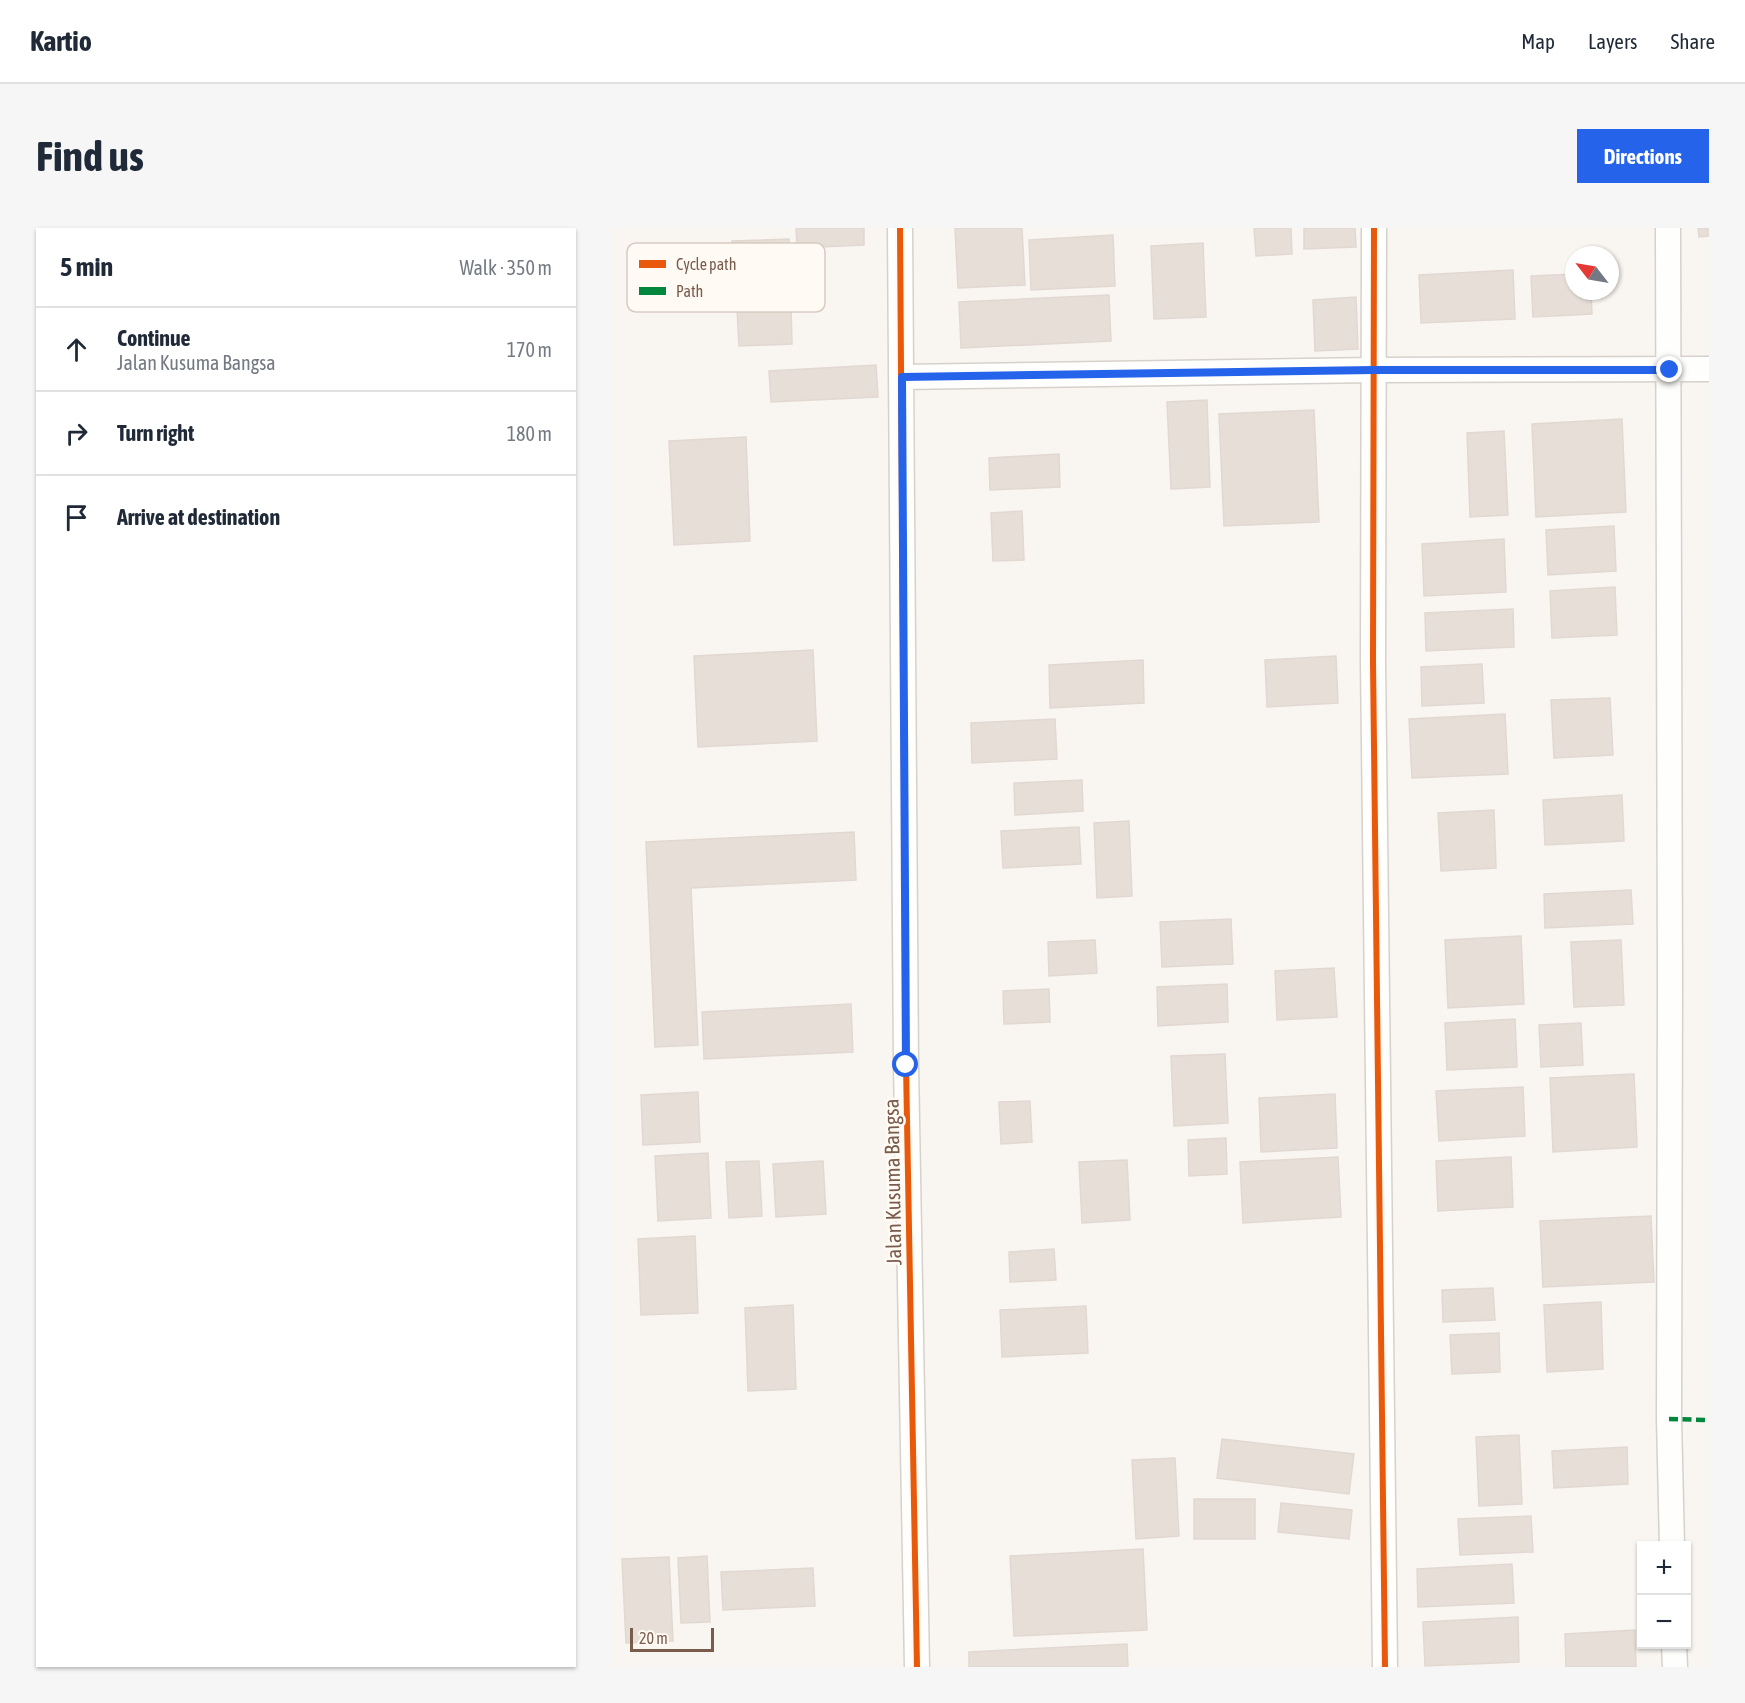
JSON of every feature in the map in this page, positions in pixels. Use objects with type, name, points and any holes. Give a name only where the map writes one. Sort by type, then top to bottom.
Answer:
[{"type":"street","name":"Jalan Kusuma Bangsa","points":[[900,228],[906,1065],[917,1667]]},
{"type":"street","points":[[1374,228],[1373,662],[1385,1667]]},
{"type":"street","points":[[1668,228],[1670,370],[1669,1419],[1672,1541]]},
{"type":"street","points":[[902,377],[1374,370],[1709,369]]},
{"type":"street","points":[[1674,1649],[1675,1667]]},
{"type":"building","points":[[796,228],[864,228],[864,245],[825,247],[825,243],[797,243]]},
{"type":"building","points":[[955,228],[1022,228],[1025,285],[958,288]]},
{"type":"building","points":[[1254,228],[1291,228],[1292,254],[1256,256]]},
{"type":"building","points":[[1304,228],[1355,228],[1356,247],[1304,249]]},
{"type":"building","points":[[1698,228],[1709,228],[1709,236],[1699,237]]},
{"type":"building","points":[[1113,235],[1115,286],[1031,290],[1029,240]]},
{"type":"building","points":[[789,239],[789,243],[732,243],[732,241]]},
{"type":"building","points":[[1203,243],[1206,317],[1154,319],[1151,246]]},
{"type":"building","points":[[1513,270],[1515,319],[1421,323],[1419,275]]},
{"type":"building","points":[[1565,274],[1565,300],[1591,300],[1592,314],[1533,317],[1531,276]]},
{"type":"building","points":[[1109,295],[1111,341],[961,348],[959,302]]},
{"type":"building","points":[[1356,297],[1358,349],[1315,351],[1313,300]]},
{"type":"building","points":[[737,312],[791,312],[792,344],[739,346]]},
{"type":"building","points":[[876,365],[878,397],[771,402],[769,371]]},
{"type":"building","points":[[1207,400],[1210,487],[1171,489],[1167,402]]},
{"type":"building","points":[[1314,410],[1319,522],[1224,526],[1219,414]]},
{"type":"building","points":[[1622,419],[1626,512],[1536,517],[1532,424]]},
{"type":"building","points":[[1504,431],[1508,515],[1470,517],[1467,433]]},
{"type":"building","points":[[746,437],[750,541],[674,545],[669,441]]},
{"type":"building","points":[[1059,454],[1060,487],[990,490],[989,458]]},
{"type":"building","points":[[1022,511],[1024,560],[993,561],[991,513]]},
{"type":"building","points":[[1614,526],[1616,571],[1548,575],[1546,530]]},
{"type":"building","points":[[1504,539],[1506,592],[1424,596],[1422,544]]},
{"type":"building","points":[[1615,587],[1617,635],[1552,638],[1550,591]]},
{"type":"building","points":[[1513,609],[1514,647],[1426,651],[1425,613]]},
{"type":"building","points":[[813,650],[817,741],[698,747],[694,656]]},
{"type":"building","points":[[1336,656],[1338,703],[1267,707],[1265,660]]},
{"type":"building","points":[[1143,660],[1144,703],[1050,708],[1049,665]]},
{"type":"building","points":[[1482,664],[1484,703],[1422,706],[1421,667]]},
{"type":"building","points":[[1610,698],[1613,755],[1554,758],[1551,700]]},
{"type":"building","points":[[1505,714],[1508,774],[1412,778],[1409,719]]},
{"type":"building","points":[[1055,719],[1057,759],[972,763],[971,723]]},
{"type":"building","points":[[1082,780],[1083,811],[1015,815],[1014,783]]},
{"type":"building","points":[[1622,795],[1624,841],[1545,845],[1543,800]]},
{"type":"building","points":[[1494,810],[1496,868],[1441,871],[1438,813]]},
{"type":"building","points":[[1129,821],[1132,896],[1097,898],[1094,823]]},
{"type":"building","points":[[1079,827],[1081,864],[1003,868],[1001,831]]},
{"type":"building","points":[[854,832],[856,880],[691,888],[698,1045],[655,1047],[646,842]]},
{"type":"building","points":[[1631,890],[1633,924],[1545,928],[1544,894]]},
{"type":"building","points":[[1231,919],[1233,964],[1162,967],[1160,922]]},
{"type":"building","points":[[1521,936],[1524,1004],[1448,1008],[1445,940]]},
{"type":"building","points":[[1095,940],[1097,973],[1049,976],[1048,942]]},
{"type":"building","points":[[1621,940],[1624,1005],[1574,1007],[1571,942]]},
{"type":"building","points":[[1334,968],[1337,1017],[1277,1020],[1275,971]]},
{"type":"building","points":[[1227,984],[1228,1022],[1158,1026],[1157,987]]},
{"type":"building","points":[[1049,989],[1050,1022],[1004,1024],[1003,991]]},
{"type":"building","points":[[851,1004],[853,1052],[704,1059],[702,1012]]},
{"type":"building","points":[[1515,1019],[1517,1067],[1447,1070],[1445,1023]]},
{"type":"building","points":[[1581,1023],[1583,1065],[1541,1067],[1539,1025]]},
{"type":"building","points":[[1225,1054],[1228,1123],[1174,1126],[1171,1056]]},
{"type":"building","points":[[1634,1074],[1637,1147],[1553,1152],[1550,1078]]},
{"type":"building","points":[[1523,1087],[1525,1136],[1439,1141],[1436,1091]]},
{"type":"building","points":[[698,1092],[700,1142],[643,1145],[641,1095]]},
{"type":"building","points":[[1335,1094],[1337,1148],[1261,1152],[1259,1098]]},
{"type":"building","points":[[1030,1101],[1032,1142],[1001,1144],[999,1102]]},
{"type":"building","points":[[1226,1138],[1227,1174],[1189,1176],[1188,1140]]},
{"type":"building","points":[[708,1153],[711,1218],[658,1221],[655,1156]]},
{"type":"building","points":[[1338,1157],[1341,1217],[1243,1223],[1240,1162]]},
{"type":"building","points":[[1511,1157],[1513,1207],[1438,1211],[1436,1161]]},
{"type":"building","points":[[1127,1160],[1130,1220],[1082,1223],[1079,1162]]},
{"type":"building","points":[[759,1161],[762,1216],[729,1218],[726,1162]]},
{"type":"building","points":[[823,1161],[826,1214],[776,1217],[773,1164]]},
{"type":"building","points":[[1651,1216],[1654,1282],[1543,1287],[1540,1221]]},
{"type":"building","points":[[695,1236],[698,1313],[641,1315],[638,1239]]},
{"type":"building","points":[[1054,1249],[1056,1280],[1010,1282],[1009,1252]]},
{"type":"building","points":[[1493,1288],[1495,1320],[1443,1322],[1442,1290]]},
{"type":"building","points":[[1601,1302],[1603,1369],[1547,1372],[1544,1305]]},
{"type":"building","points":[[793,1305],[796,1389],[748,1391],[745,1308]]},
{"type":"building","points":[[1086,1306],[1088,1353],[1002,1357],[1000,1310]]},
{"type":"building","points":[[1499,1333],[1500,1372],[1452,1374],[1450,1335]]},
{"type":"building","points":[[1519,1435],[1522,1504],[1479,1506],[1476,1437]]},
{"type":"building","points":[[1222,1439],[1354,1454],[1349,1494],[1217,1478]]},
{"type":"building","points":[[1627,1447],[1628,1484],[1554,1488],[1552,1451]]},
{"type":"building","points":[[1175,1458],[1179,1536],[1136,1539],[1132,1460]]},
{"type":"building","points":[[1194,1499],[1255,1499],[1255,1539],[1194,1539]]},
{"type":"building","points":[[1281,1503],[1352,1510],[1349,1539],[1278,1532]]},
{"type":"building","points":[[1531,1516],[1533,1552],[1460,1555],[1458,1519]]},
{"type":"building","points":[[1143,1549],[1147,1630],[1014,1636],[1010,1556]]},
{"type":"building","points":[[707,1556],[710,1622],[681,1623],[678,1558]]},
{"type":"building","points":[[669,1557],[673,1641],[626,1643],[622,1559]]},
{"type":"building","points":[[1512,1564],[1514,1603],[1418,1607],[1417,1569]]},
{"type":"building","points":[[813,1568],[815,1606],[723,1610],[721,1572]]},
{"type":"building","points":[[1518,1617],[1519,1662],[1425,1666],[1423,1622]]},
{"type":"building","points":[[1635,1630],[1636,1667],[1566,1667],[1565,1634]]},
{"type":"building","points":[[1127,1644],[1128,1667],[969,1667],[969,1652]]},
{"type":"marked path","points":[[1669,1419],[1709,1420]]},
{"type":"cycle path","points":[[900,228],[906,1065],[917,1667]]},
{"type":"cycle path","points":[[1374,228],[1373,662],[1385,1667]]},
{"type":"route","points":[[906,1065],[902,377],[1374,370],[1670,370]]}]
